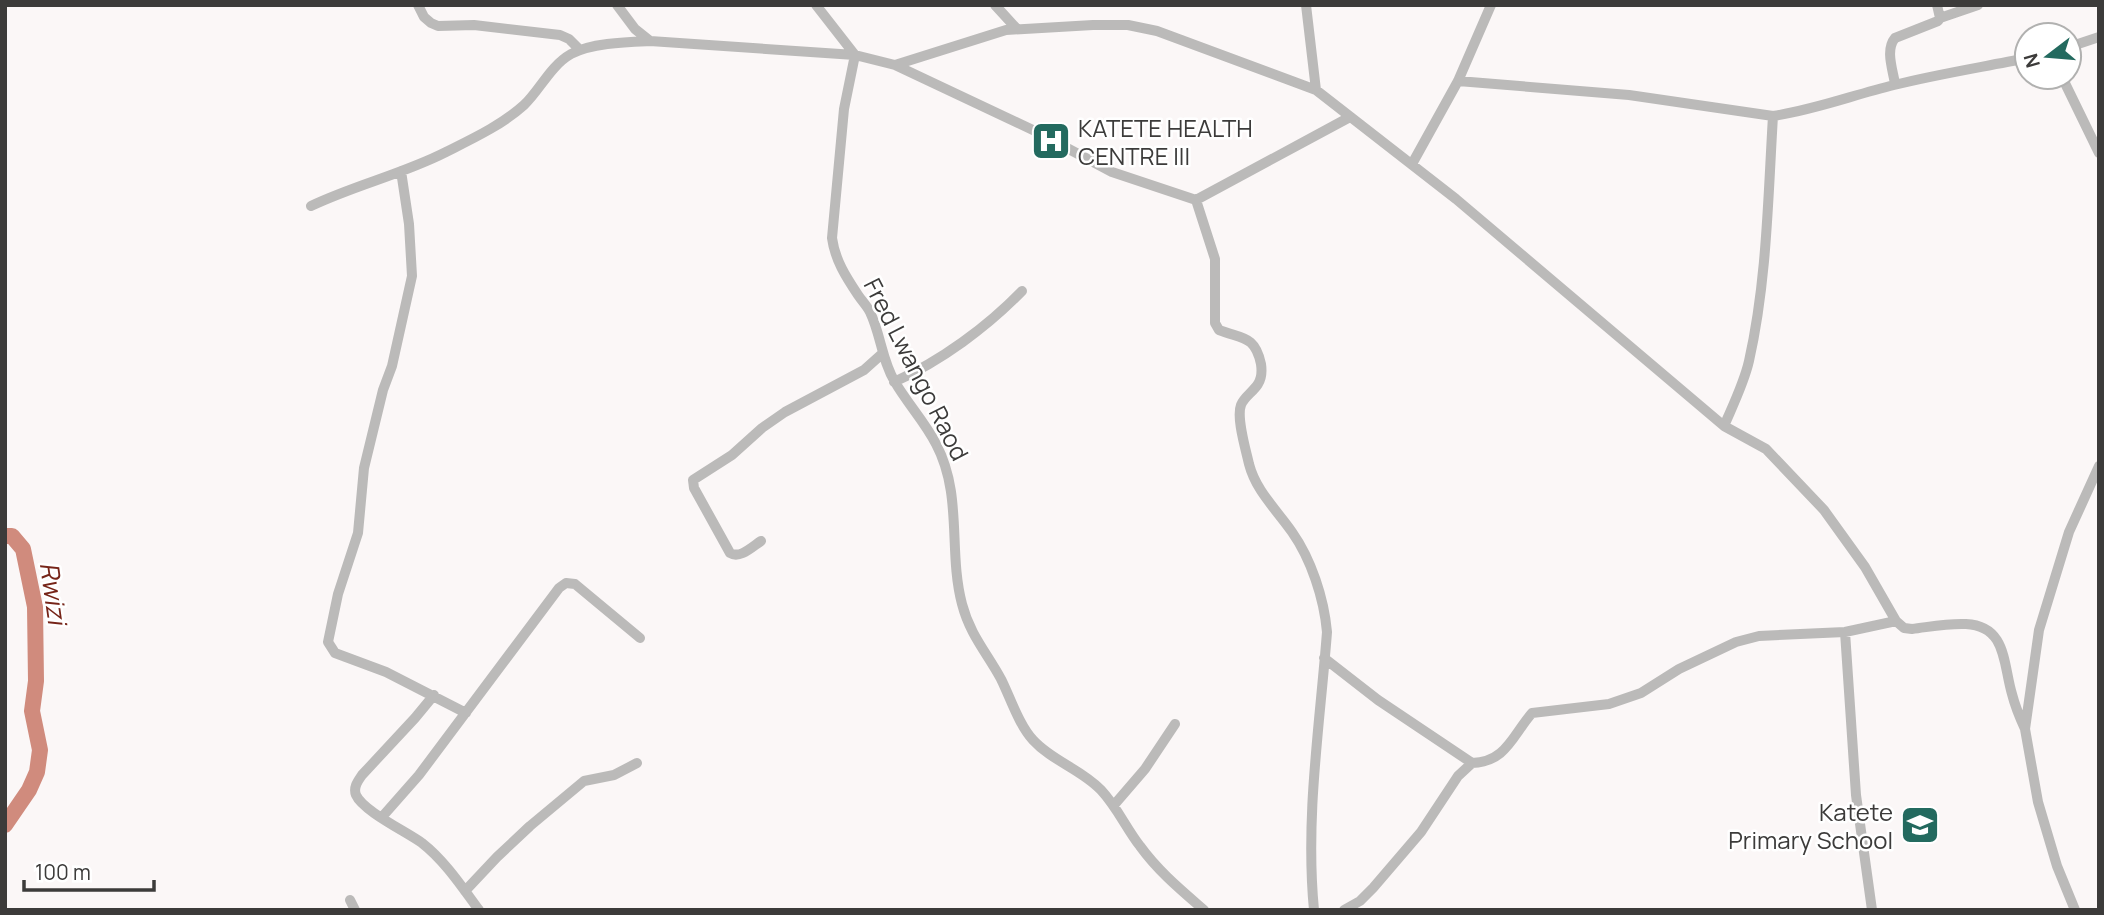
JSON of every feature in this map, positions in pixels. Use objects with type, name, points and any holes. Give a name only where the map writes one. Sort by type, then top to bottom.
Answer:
[{"type":"street","points":[[418,5],[424,17],[438,26],[474,25],[560,35],[569,39],[580,50]]},
{"type":"street","points":[[617,5],[635,29],[650,41]]},
{"type":"street","points":[[816,5],[855,55]]},
{"type":"street","points":[[995,5],[1017,29]]},
{"type":"street","points":[[1306,5],[1315,90]]},
{"type":"street","points":[[1412,164],[1458,82],[1491,5]]},
{"type":"street","points":[[1937,5],[1940,18]]},
{"type":"street","points":[[1895,84],[1891,44],[1895,38],[1978,5]]},
{"type":"street","points":[[895,65],[1006,30],[1093,24],[1143,27],[1315,90],[1467,207],[1724,426],[1766,449],[1824,510],[1865,567],[1896,621],[1904,628],[1966,624],[1985,628],[1996,638],[2004,654],[2011,692],[2025,729],[2038,802],[2057,866],[2075,910]]},
{"type":"street","points":[[311,206],[444,153],[514,113],[569,55],[580,50],[650,41],[855,55],[895,65],[1035,131],[1112,172],[1196,200],[1350,117]]},
{"type":"street","name":"Fred Lwango Raod","points":[[855,55],[844,109],[832,238],[834,254],[869,310],[894,382],[936,443],[947,470],[953,505],[957,575],[961,603],[969,627],[1000,676],[1032,739],[1088,778],[1114,805],[1154,864],[1204,910]]},
{"type":"street","points":[[1458,82],[1629,95],[1773,116],[1803,112],[1895,84],[2013,61]]},
{"type":"street","points":[[2069,91],[2099,153]]},
{"type":"street","points":[[1724,426],[1749,364],[1756,324],[1766,232],[1773,116]]},
{"type":"street","points":[[401,171],[409,224],[412,276],[392,366],[383,390],[364,468],[358,533],[338,594],[328,642],[335,653],[386,672],[466,713]]},
{"type":"street","points":[[1196,200],[1215,259],[1215,323],[1219,330],[1247,338],[1256,346],[1261,366],[1262,376],[1258,384],[1241,405],[1240,415],[1250,466],[1257,486],[1305,552],[1326,619],[1310,834],[1314,910]]},
{"type":"street","points":[[894,382],[923,369],[946,353],[998,316],[1022,291]]},
{"type":"street","points":[[761,541],[739,555],[730,553],[694,488],[693,480],[732,455],[785,412],[864,370],[883,353]]},
{"type":"street","points":[[2025,729],[2039,631],[2069,532],[2099,466]]},
{"type":"street","points":[[382,817],[419,775],[547,603],[566,583],[575,584],[640,638]]},
{"type":"street","points":[[1324,658],[1378,700],[1472,763],[1487,763],[1500,755],[1532,713],[1609,704],[1641,693],[1679,669],[1736,642],[1759,636],[1845,632],[1896,621]]},
{"type":"street","points":[[1845,632],[1856,795],[1872,910]]},
{"type":"street","points":[[434,695],[376,758],[355,789],[358,797],[382,817],[422,843],[440,860],[479,910]]},
{"type":"street","points":[[1114,805],[1145,769],[1175,724]]},
{"type":"street","points":[[465,891],[530,826],[584,781],[614,775],[637,763]]},
{"type":"street","points":[[1344,910],[1360,901],[1421,832],[1458,776],[1472,763]]},
{"type":"waterway","name":"Rwizi","points":[[5,536],[12,536],[23,549],[35,607],[36,681],[32,711],[40,750],[37,772],[29,790],[5,825]]},
{"type":"place","name":"KATETE HEALTH CENTRE III","points":[[1051,141]]},
{"type":"place","name":"Katete Primary School","points":[[1920,825]]}]
